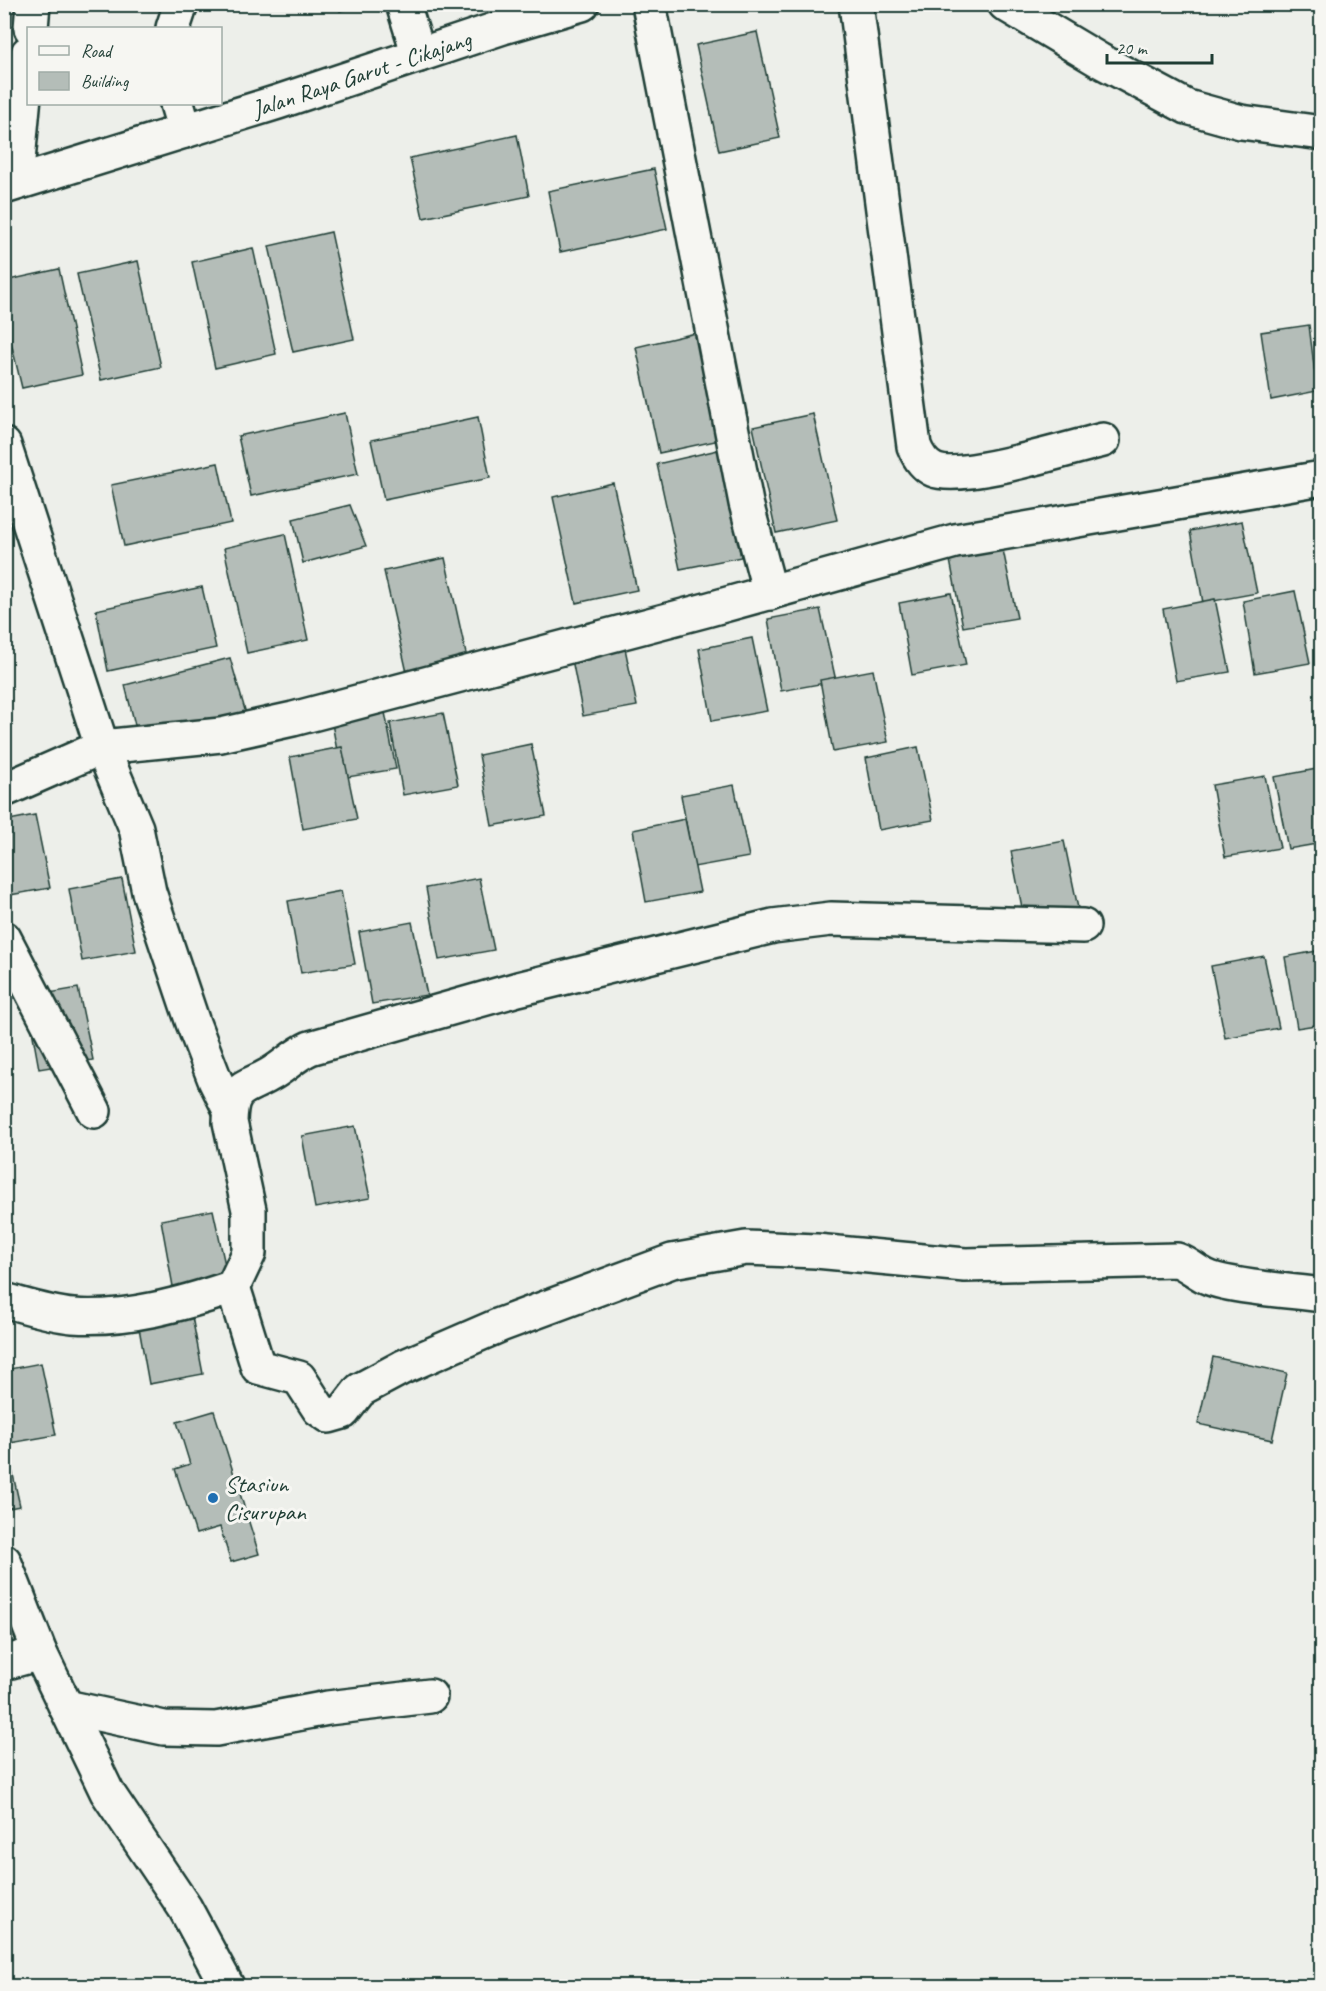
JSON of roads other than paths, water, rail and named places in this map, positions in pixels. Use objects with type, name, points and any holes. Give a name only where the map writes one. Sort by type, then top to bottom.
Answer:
[{"type":"street","points":[[31,27],[33,4]]},
{"type":"street","points":[[173,27],[181,4]]},
{"type":"street","points":[[403,4],[419,55]]},
{"type":"street","name":"Jalan Raya Garut - Cikajang","points":[[10,185],[181,117],[419,55],[582,4]]},
{"type":"street","points":[[649,4],[746,503],[770,593]]},
{"type":"street","points":[[856,4],[913,434],[918,455],[935,470],[964,473],[1103,440]]},
{"type":"street","points":[[1005,4],[1099,60],[1187,107],[1242,122],[1322,133]]},
{"type":"street","points":[[10,185],[27,60]]},
{"type":"street","points":[[4,445],[102,747],[136,828],[149,892],[193,1023],[214,1080],[230,1110]]},
{"type":"street","points":[[4,790],[102,747],[221,735],[293,719],[770,593],[955,541],[1322,478]]},
{"type":"street","points":[[1083,926],[831,919],[773,926],[518,989],[310,1048],[296,1054],[269,1075],[247,1083],[238,1092],[230,1110],[230,1122],[249,1209],[249,1253],[233,1287],[258,1367],[298,1378],[319,1409],[329,1416],[343,1412],[360,1390],[386,1376],[500,1324],[672,1261],[746,1248],[816,1251],[965,1265],[1177,1260],[1192,1266],[1206,1277],[1225,1282],[1322,1295]]},
{"type":"street","points":[[4,938],[94,1111]]},
{"type":"street","points":[[4,1300],[72,1316],[132,1313],[195,1300],[233,1287]]},
{"type":"street","points":[[4,1561],[40,1653],[107,1792],[185,1908],[227,1986]]},
{"type":"street","points":[[4,1663],[40,1653]]},
{"type":"street","points":[[66,1707],[164,1728],[216,1729],[328,1708],[430,1696]]},
{"type":"place","name":"Stasiun Cisurupan","points":[[213,1498]]}]
